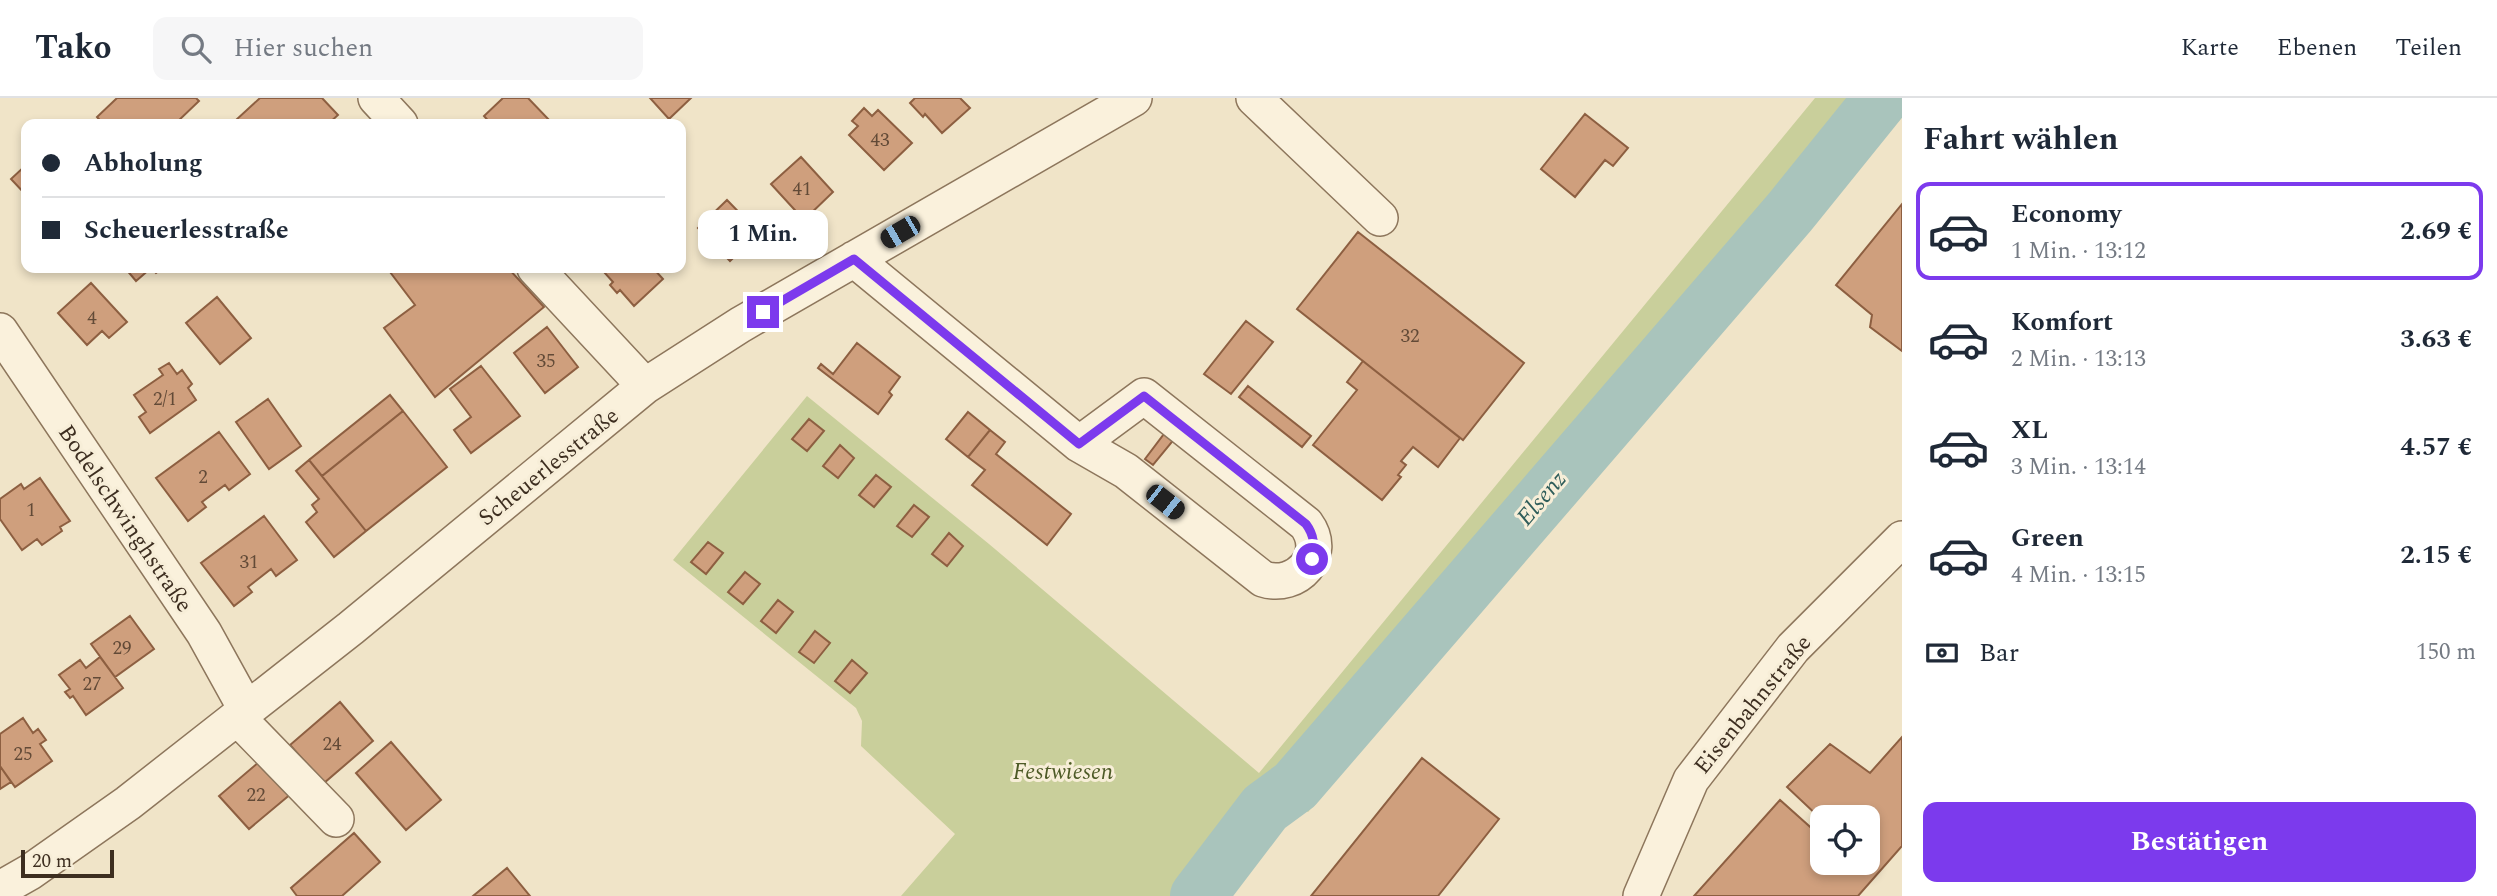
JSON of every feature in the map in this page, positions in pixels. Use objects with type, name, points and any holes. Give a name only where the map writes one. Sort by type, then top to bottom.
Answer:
[{"type":"street","points":[[376,98],[395,119]]},
{"type":"street","name":"Scheuerlesstraße","points":[[0,889],[30,872],[128,803],[351,628],[645,386],[740,326],[1133,98]]},
{"type":"street","points":[[1254,98],[1380,218]]},
{"type":"street","points":[[854,259],[1079,444],[1126,471],[1263,579],[1288,581],[1298,576],[1312,559],[1313,536],[1306,524],[1144,396],[1079,444]]},
{"type":"street","points":[[540,273],[645,386]]},
{"type":"street","name":"Bodelschwinghstraße","points":[[0,331],[204,633],[242,713],[335,819]]},
{"type":"street","name":"Eisenbahnstraße","points":[[1641,896],[1691,780],[1793,648],[1902,539]]},
{"type":"green space","name":"Festwiesen","points":[[1815,98],[1902,98],[1902,115],[1308,812],[1272,784],[1184,896],[901,896],[955,834],[861,746],[862,721],[856,708],[673,560],[807,396],[989,544],[1259,773]]},
{"type":"building","points":[[117,98],[196,98],[199,101],[180,119],[97,117]]},
{"type":"building","points":[[260,98],[322,98],[338,115],[334,119],[237,119]]},
{"type":"building","points":[[503,98],[528,98],[548,119],[487,119],[484,116]]},
{"type":"building","points":[[650,98],[691,98],[669,119]]},
{"type":"building","points":[[915,98],[960,98],[970,108],[942,133],[925,114],[923,117],[910,103]]},
{"type":"building","points":[[864,108],[872,116],[878,110],[912,143],[884,170],[849,135],[858,126],[852,121]]},
{"type":"building","points":[[1585,114],[1628,148],[1613,166],[1605,160],[1575,197],[1541,169]]},
{"type":"building","points":[[801,157],[833,192],[804,220],[771,184]]},
{"type":"building","points":[[21,170],[21,190],[11,179]]},
{"type":"building","points":[[727,200],[759,233],[730,261],[698,228]]},
{"type":"building","points":[[1902,204],[1902,351],[1870,327],[1872,315],[1836,285]]},
{"type":"building","points":[[1358,232],[1524,363],[1463,440],[1297,309]]},
{"type":"building","points":[[129,273],[145,273],[136,281]]},
{"type":"building","points":[[391,273],[513,273],[544,307],[435,397],[384,328],[415,305]]},
{"type":"building","points":[[605,273],[658,273],[663,279],[634,306],[620,290],[617,293],[610,285],[613,282]]},
{"type":"building","points":[[91,283],[127,322],[109,338],[102,331],[87,345],[58,313]]},
{"type":"building","points":[[217,297],[251,338],[220,364],[186,323]]},
{"type":"building","points":[[1246,321],[1273,342],[1231,394],[1204,374]]},
{"type":"building","points":[[547,327],[578,367],[545,393],[514,353]]},
{"type":"building","points":[[857,343],[900,377],[889,392],[892,395],[878,414],[818,368],[821,364],[833,374]]},
{"type":"building","points":[[1363,361],[1460,438],[1438,467],[1413,447],[1401,461],[1406,465],[1398,475],[1401,477],[1382,500],[1313,445],[1357,390],[1347,382]]},
{"type":"building","points":[[169,363],[177,374],[182,370],[192,384],[188,388],[196,400],[150,433],[139,417],[146,412],[134,395],[163,375],[159,369]]},
{"type":"building","points":[[481,366],[520,416],[471,453],[454,430],[471,417],[450,389]]},
{"type":"building","points":[[1248,386],[1311,436],[1302,447],[1239,397]]},
{"type":"building","points":[[390,395],[403,411],[322,476],[309,460]]},
{"type":"building","points":[[268,399],[301,446],[269,469],[236,422]]},
{"type":"building","points":[[403,411],[447,467],[366,531],[322,476]]},
{"type":"building","points":[[968,412],[990,430],[968,457],[946,439]]},
{"type":"building","points":[[809,419],[824,431],[807,451],[792,439]]},
{"type":"building","points":[[990,430],[1005,442],[996,454],[1071,514],[1047,545],[972,485],[985,470],[968,457]]},
{"type":"building","points":[[1167,430],[1176,437],[1153,465],[1145,459]]},
{"type":"building","points":[[219,432],[250,474],[229,490],[225,485],[202,502],[206,507],[188,521],[156,478]]},
{"type":"building","points":[[840,445],[854,458],[838,478],[823,466]]},
{"type":"building","points":[[309,460],[366,531],[334,557],[306,522],[317,512],[312,505],[319,499],[296,471]]},
{"type":"building","points":[[876,475],[891,487],[874,507],[859,495]]},
{"type":"building","points":[[40,478],[70,521],[60,527],[62,531],[42,545],[37,539],[22,550],[0,519],[0,499],[21,484],[24,489]]},
{"type":"building","points":[[914,505],[929,517],[912,537],[897,526]]},
{"type":"building","points":[[264,516],[297,560],[276,576],[271,569],[248,587],[252,592],[234,606],[201,563]]},
{"type":"building","points":[[949,533],[963,546],[947,566],[932,554]]},
{"type":"building","points":[[708,542],[723,553],[706,574],[691,562]]},
{"type":"building","points":[[745,572],[760,584],[743,604],[728,592]]},
{"type":"building","points":[[778,600],[793,612],[776,633],[761,621]]},
{"type":"building","points":[[130,616],[154,649],[115,677],[91,644]]},
{"type":"building","points":[[815,631],[830,643],[814,663],[799,652]]},
{"type":"building","points":[[100,657],[123,688],[86,715],[73,696],[70,698],[65,692],[70,689],[59,675],[80,660],[86,668]]},
{"type":"building","points":[[852,660],[867,673],[850,693],[835,681]]},
{"type":"building","points":[[340,702],[373,741],[324,783],[290,745]]},
{"type":"building","points":[[23,718],[33,733],[38,729],[46,740],[40,744],[52,761],[15,787],[0,766],[0,734]]},
{"type":"building","points":[[1902,737],[1902,846],[1880,871],[1880,805],[1810,805],[1810,809],[1787,787],[1830,744],[1870,773]]},
{"type":"building","points":[[391,742],[441,800],[406,830],[356,773]]},
{"type":"building","points":[[1422,758],[1499,819],[1438,896],[1311,896]]},
{"type":"building","points":[[259,762],[292,793],[249,829],[219,796]]},
{"type":"building","points":[[0,766],[11,782],[0,789]]},
{"type":"building","points":[[1780,800],[1810,827],[1810,875],[1876,875],[1858,896],[1694,896]]},
{"type":"building","points":[[354,833],[380,862],[342,896],[297,896],[291,888]]},
{"type":"building","points":[[507,868],[530,896],[473,896]]},
{"type":"waterway","name":"Elsenz","points":[[1198,896],[1265,808],[1295,786],[1790,212],[1882,98]]},
{"type":"route","points":[[763,312],[854,259],[1079,444],[1144,396],[1306,524],[1313,536],[1312,559]]}]
